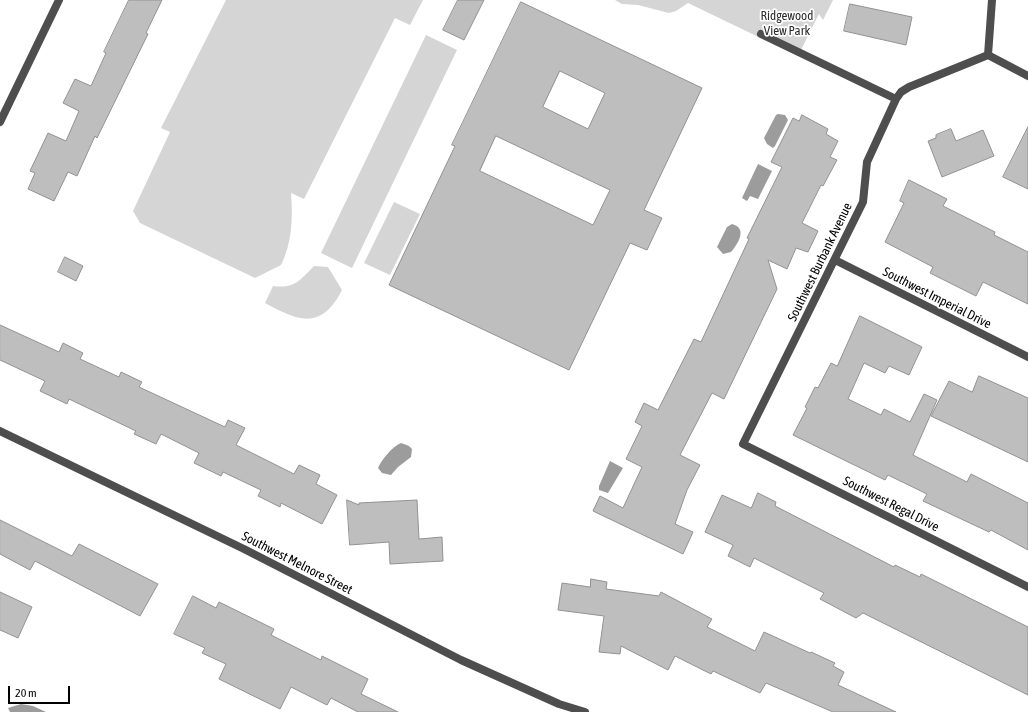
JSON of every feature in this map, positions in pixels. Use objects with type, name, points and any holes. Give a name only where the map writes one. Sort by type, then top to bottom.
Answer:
[{"type":"street","points":[[0,122],[59,0]]},
{"type":"street","points":[[992,0],[988,55],[1028,76]]},
{"type":"street","points":[[761,34],[896,98]]},
{"type":"street","name":"Southwest Burbank Avenue","points":[[743,444],[863,202],[867,162],[896,98],[901,92],[909,87],[988,55]]},
{"type":"street","name":"Southwest Imperial Drive","points":[[835,260],[1028,357]]},
{"type":"street","name":"Southwest Melnore Street","points":[[0,431],[244,549],[461,660],[559,704],[585,712]]},
{"type":"street","name":"Southwest Regal Drive","points":[[743,444],[1028,587]]},
{"type":"green space","points":[[226,0],[423,0],[410,25],[395,18],[304,199],[291,193],[292,211],[290,239],[281,265],[255,278],[140,223],[133,211],[170,132],[161,128]]},
{"type":"green space","name":"Ridgewood View Park","points":[[615,0],[833,0],[823,20],[819,14],[798,56],[688,3],[676,11],[669,13],[638,5],[622,4]]},
{"type":"green space","points":[[426,35],[457,50],[352,268],[321,253]]},
{"type":"green space","points":[[394,202],[420,214],[390,275],[364,263]]},
{"type":"green space","points":[[314,266],[328,267],[342,290],[326,312],[317,317],[308,319],[298,318],[265,303],[273,286],[281,287],[292,285],[301,279]]},
{"type":"shaded area","points":[[776,115],[785,115],[788,120],[773,148],[767,144],[764,138]]},
{"type":"shaded area","points":[[758,164],[772,171],[758,199],[750,196],[747,201],[742,198]]},
{"type":"shaded area","points":[[732,224],[740,229],[741,233],[739,241],[731,252],[723,254],[717,247],[727,227]]},
{"type":"shaded area","points":[[401,443],[412,449],[411,457],[398,467],[391,475],[382,473],[378,468],[382,461],[391,450]]},
{"type":"shaded area","points":[[610,461],[623,468],[608,493],[599,490],[599,486]]},
{"type":"shaded area","points":[[21,704],[33,706],[46,712],[10,712],[8,708]]},
{"type":"building","points":[[129,0],[162,0],[146,33],[148,34],[97,138],[95,136],[77,176],[68,172],[54,201],[28,189],[35,173],[30,171],[48,133],[66,141],[79,111],[63,103],[75,79],[91,86],[106,53],[104,52]]},
{"type":"building","points":[[458,0],[484,0],[464,40],[443,30]]},
{"type":"building","points":[[521,2],[702,88],[644,210],[662,218],[647,250],[630,243],[569,370],[389,285],[455,146],[452,145]],"holes":[[[560,71],[605,93],[588,129],[543,107]],[[496,136],[610,190],[593,225],[480,171]]]},
{"type":"building","points":[[850,4],[912,17],[906,45],[844,31]]},
{"type":"building","points":[[802,115],[828,129],[826,134],[838,141],[830,157],[837,160],[823,186],[821,185],[802,223],[818,231],[808,252],[796,248],[787,269],[768,260],[777,289],[724,399],[712,393],[680,455],[700,465],[687,490],[675,524],[693,532],[683,554],[593,511],[600,496],[623,508],[642,467],[626,459],[642,426],[635,422],[644,403],[658,410],[694,339],[701,342],[749,239],[747,238],[782,167],[771,162],[793,118],[799,121]]},
{"type":"building","points":[[1028,127],[1028,189],[1003,177]]},
{"type":"building","points":[[951,129],[956,141],[983,130],[994,156],[942,177],[928,141],[936,138],[936,135]]},
{"type":"building","points":[[909,180],[947,199],[943,206],[995,232],[994,235],[1028,252],[1028,304],[983,282],[976,296],[930,273],[933,267],[885,242],[904,203],[900,201]]},
{"type":"building","points":[[65,257],[83,266],[76,281],[58,272]]},
{"type":"building","points":[[860,316],[922,347],[909,375],[889,366],[885,373],[864,363],[848,399],[881,415],[884,409],[910,422],[924,394],[937,400],[913,455],[967,482],[971,474],[1028,503],[1028,550],[991,530],[989,532],[923,501],[927,494],[888,475],[885,480],[793,435],[807,408],[805,407],[815,387],[818,388],[831,363],[837,366]]},
{"type":"building","points":[[0,325],[59,352],[63,343],[83,353],[80,359],[119,377],[121,372],[142,382],[139,387],[225,427],[228,420],[245,428],[236,445],[294,474],[299,465],[320,475],[316,484],[337,495],[322,524],[281,503],[280,507],[258,496],[261,490],[223,472],[221,476],[194,463],[199,453],[161,434],[156,444],[134,434],[136,431],[69,399],[67,404],[40,391],[45,381],[0,360]]},
{"type":"building","points":[[979,376],[1028,398],[1028,462],[931,416],[949,381],[972,392]]},
{"type":"building","points":[[758,493],[776,502],[775,506],[894,567],[895,565],[920,577],[921,574],[1028,627],[1028,695],[863,613],[856,618],[820,599],[824,593],[754,558],[750,567],[728,556],[733,545],[705,532],[722,495],[751,508]]},
{"type":"building","points":[[347,500],[359,505],[359,503],[417,500],[419,539],[442,537],[443,561],[390,564],[389,542],[350,545]]},
{"type":"building","points":[[0,520],[72,556],[79,544],[158,584],[140,616],[35,561],[30,570],[0,554]]},
{"type":"building","points":[[591,579],[607,582],[606,589],[659,596],[661,592],[712,619],[707,627],[755,651],[764,632],[810,653],[811,652],[835,663],[833,666],[844,672],[838,685],[896,712],[833,712],[766,683],[760,693],[713,671],[711,674],[675,656],[668,670],[621,646],[620,654],[599,652],[604,616],[558,610],[562,583],[590,587]]},
{"type":"building","points":[[0,592],[32,607],[18,638],[0,630]]},
{"type":"building","points":[[193,596],[216,608],[219,602],[274,629],[271,635],[321,660],[322,656],[368,679],[361,694],[398,712],[358,712],[331,698],[327,705],[291,687],[280,709],[219,679],[226,664],[202,653],[205,648],[174,634]]}]
